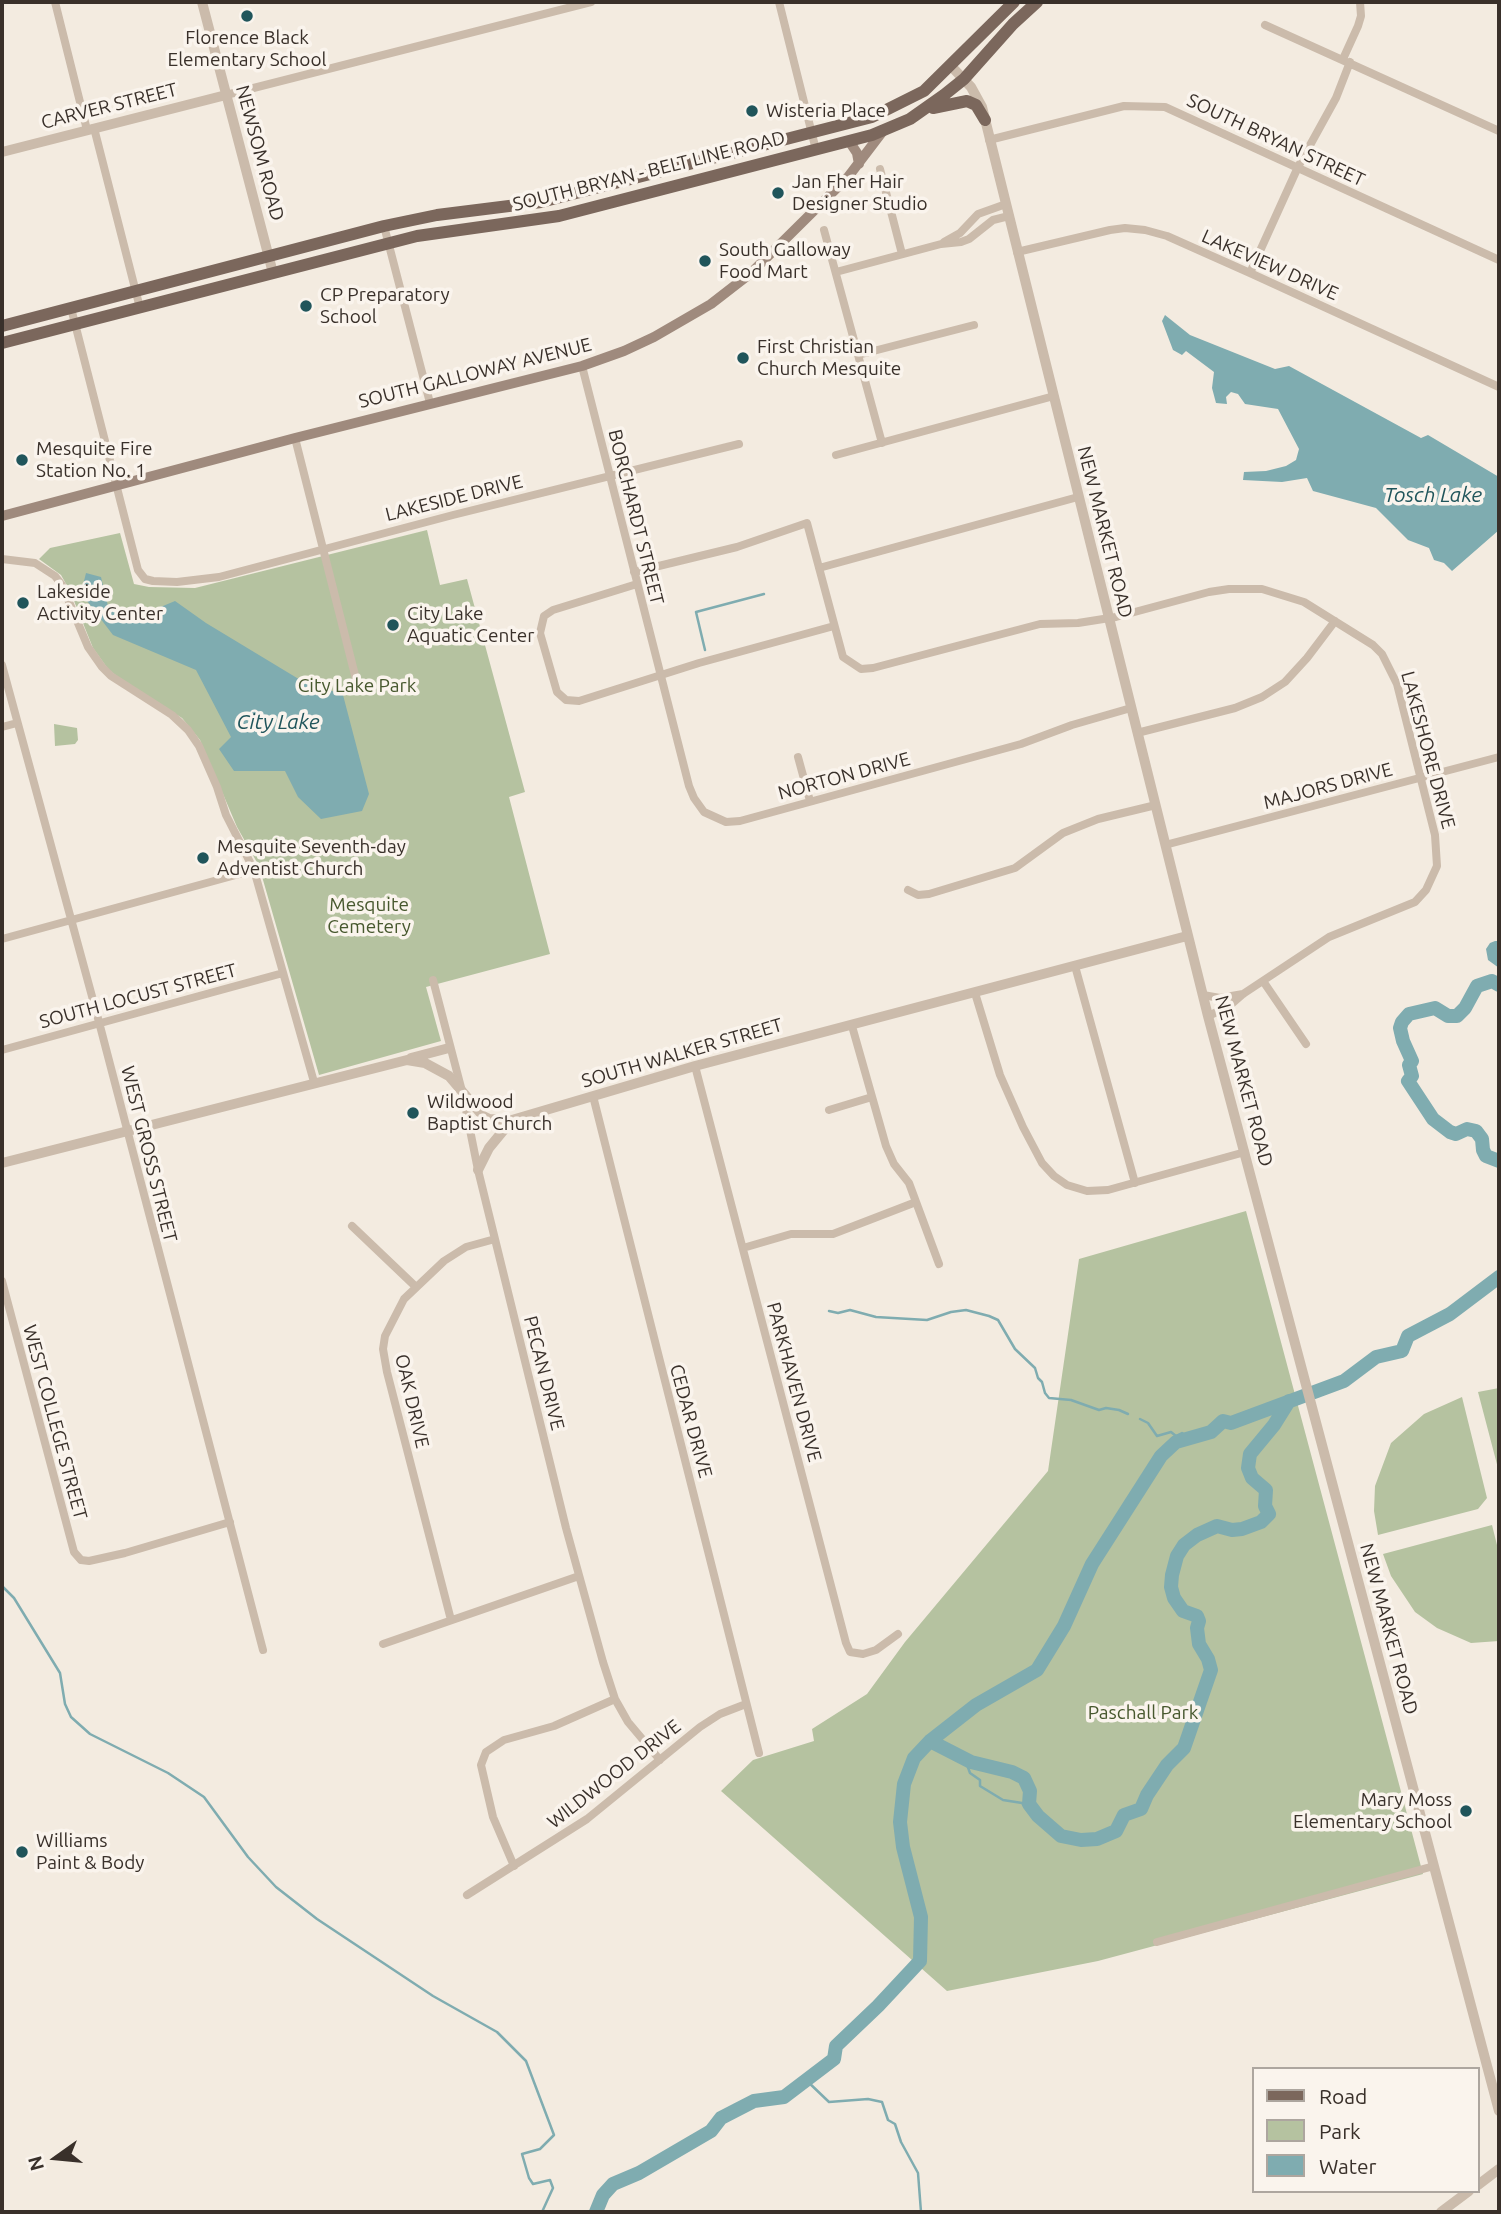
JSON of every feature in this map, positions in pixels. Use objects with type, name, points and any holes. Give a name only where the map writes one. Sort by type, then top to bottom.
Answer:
[{"type":"main road","name":"SOUTH BRYAN - BELT LINE ROAD","points":[[2,326],[384,226],[437,215],[541,202],[872,117],[924,91],[1014,2]]},
{"type":"main road","name":"SOUTH BRYAN - BELT LINE ROAD","points":[[2,344],[388,243],[438,232],[559,216],[883,131],[920,113],[964,79],[1013,24],[1037,2]]},
{"type":"main road","points":[[883,131],[885,121],[917,100],[924,91]]},
{"type":"main road","points":[[920,113],[949,103],[967,101],[976,105],[985,120]]},
{"type":"main road","name":"SOUTH GALLOWAY AVENUE","points":[[2,516],[430,403],[582,366],[654,337],[731,290],[821,206],[859,164],[883,131]]},
{"type":"main road","points":[[849,141],[857,153],[859,164]]},
{"type":"main road","points":[[721,157],[725,174]]},
{"type":"main road","points":[[193,276],[198,293]]},
{"type":"street","points":[[55,2],[140,308]]},
{"type":"street","name":"NEWSOM ROAD","points":[[202,2],[273,273]]},
{"type":"street","name":"CARVER STREET","points":[[2,152],[591,2]]},
{"type":"street","points":[[779,2],[816,150]]},
{"type":"street","points":[[1250,273],[1298,167],[1336,98],[1358,26],[1360,2]]},
{"type":"street","points":[[1265,24],[1499,131]]},
{"type":"street","name":"NEW MARKET ROAD","points":[[951,66],[978,96],[985,120],[1187,936],[1434,1866],[1495,2081],[1499,2111]]},
{"type":"street","name":"SOUTH BRYAN STREET","points":[[989,140],[1124,106],[1165,107],[1499,260]]},
{"type":"street","points":[[880,169],[902,254]]},
{"type":"street","points":[[941,244],[960,233],[978,215],[1006,204]]},
{"type":"street","points":[[836,272],[969,239],[988,223],[1009,216]]},
{"type":"street","points":[[384,226],[430,403]]},
{"type":"street","name":"LAKEVIEW DRIVE","points":[[1017,252],[1125,228],[1167,236],[1499,387]]},
{"type":"street","points":[[824,230],[882,443]]},
{"type":"street","points":[[71,308],[115,487]]},
{"type":"street","points":[[859,355],[974,325]]},
{"type":"street","name":"BORCHARDT STREET","points":[[582,366],[659,675]]},
{"type":"street","points":[[836,455],[1054,397]]},
{"type":"street","points":[[295,438],[358,687]]},
{"type":"street","name":"LAKESIDE DRIVE","points":[[115,487],[141,575],[153,581],[177,582],[219,577],[323,548],[739,443]]},
{"type":"street","points":[[819,568],[1078,497]]},
{"type":"street","name":"LAKESHORE DRIVE","points":[[634,572],[737,547],[807,523],[843,657],[861,669],[1040,624],[1079,623],[1209,592],[1249,588],[1279,593],[1304,602],[1359,635],[1382,654],[1397,684],[1422,778],[1437,850],[1437,866],[1426,890],[1415,902],[1329,937],[1243,994],[1228,1007],[1208,1016]]},
{"type":"street","points":[[2,559],[35,563],[55,576],[62,585],[88,647],[102,667],[111,676],[162,707],[188,730],[199,746],[226,816],[254,870],[314,1082]]},
{"type":"street","points":[[637,583],[553,610],[544,616],[540,634],[557,692],[566,700],[579,701],[659,675],[834,626]]},
{"type":"street","points":[[1137,733],[1235,708],[1262,696],[1286,682],[1335,621]]},
{"type":"street","name":"WEST GROSS STREET","points":[[2,665],[263,1650]]},
{"type":"street","name":"NORTON DRIVE","points":[[659,675],[694,798],[704,812],[726,822],[740,821],[1021,744],[1072,725],[1131,708]]},
{"type":"street","points":[[2,727],[18,723]]},
{"type":"street","points":[[798,757],[810,802]]},
{"type":"street","name":"MAJORS DRIVE","points":[[1165,845],[1499,757]]},
{"type":"street","points":[[908,890],[918,895],[929,894],[1015,868],[1063,833],[1098,819],[1156,805]]},
{"type":"street","points":[[2,939],[254,870]]},
{"type":"street","name":"SOUTH WALKER STREET","points":[[407,1059],[425,1063],[449,1076],[483,1116],[489,1119],[512,1120],[695,1066],[1187,936]]},
{"type":"street","points":[[1075,966],[1135,1183]]},
{"type":"street","name":"SOUTH LOCUST STREET","points":[[2,1050],[283,973]]},
{"type":"street","name":"PECAN DRIVE","points":[[433,980],[579,1577],[615,1699],[636,1734],[660,1760]]},
{"type":"street","points":[[1263,981],[1306,1044]]},
{"type":"street","points":[[975,993],[1000,1075],[1042,1163],[1067,1185],[1087,1191],[1108,1190],[1245,1152]]},
{"type":"street","name":"LAKESHORE DRIVE","points":[[1203,995],[1220,998],[1243,994]]},
{"type":"street","points":[[852,1026],[886,1146],[894,1164],[909,1183],[939,1264]]},
{"type":"street","points":[[2,1163],[449,1048]]},
{"type":"street","name":"PARKHAVEN DRIVE","points":[[695,1066],[846,1643],[850,1652],[863,1654],[876,1650],[898,1634]]},
{"type":"street","name":"CEDAR DRIVE","points":[[593,1096],[759,1753]]},
{"type":"street","points":[[830,1110],[872,1097]]},
{"type":"street","points":[[478,1170],[489,1148],[512,1120]]},
{"type":"street","points":[[743,1248],[791,1234],[833,1234],[916,1202]]},
{"type":"street","points":[[352,1226],[416,1287]]},
{"type":"street","name":"OAK DRIVE","points":[[451,1620],[383,1349],[386,1336],[404,1299],[416,1287],[444,1261],[466,1247],[495,1239]]},
{"type":"street","name":"WEST COLLEGE STREET","points":[[2,1281],[6,1311],[74,1552],[81,1560],[89,1561],[230,1522]]},
{"type":"street","points":[[383,1644],[579,1577]]},
{"type":"street","points":[[514,1866],[490,1807],[481,1765],[486,1752],[504,1740],[554,1726],[615,1699]]},
{"type":"street","name":"WILDWOOD DRIVE","points":[[467,1895],[587,1819],[699,1727],[720,1714],[746,1704]]},
{"type":"street","points":[[1157,1942],[1434,1866]]},
{"type":"street","points":[[1480,2183],[1499,2169]]},
{"type":"street","points":[[1441,2212],[1466,2193]]},
{"type":"green space","name":"City Lake Park","points":[[427,530],[440,585],[467,579],[525,792],[509,797],[550,954],[426,987],[441,1041],[319,1075],[259,866],[237,827],[200,740],[182,718],[108,669],[93,648],[61,575],[39,559],[50,548],[120,533],[134,584],[195,588]]},
{"type":"green space","points":[[54,724],[77,728],[78,740],[75,744],[55,746]]},
{"type":"green space","name":"Paschall Park","points":[[1246,1211],[1423,1874],[1098,1961],[947,1991],[721,1791],[753,1760],[814,1741],[812,1729],[867,1694],[905,1642],[1048,1471],[1079,1259]]},
{"type":"green space","points":[[1499,1388],[1499,1472],[1478,1392]]},
{"type":"green space","points":[[1462,1397],[1487,1498],[1478,1509],[1378,1535],[1374,1511],[1375,1486],[1391,1443],[1424,1414]]},
{"type":"green space","points":[[1492,1525],[1499,1553],[1499,1641],[1471,1643],[1437,1628],[1415,1612],[1391,1576],[1383,1554]]},
{"type":"water","name":"Tosch Lake","points":[[1165,315],[1190,335],[1275,369],[1289,366],[1421,438],[1428,435],[1499,477],[1499,530],[1452,571],[1444,563],[1434,560],[1429,548],[1408,540],[1376,508],[1313,491],[1307,478],[1282,482],[1243,480],[1244,472],[1266,471],[1286,466],[1296,460],[1299,449],[1278,409],[1245,404],[1238,394],[1231,392],[1226,397],[1227,404],[1216,403],[1212,388],[1214,372],[1186,351],[1182,355],[1173,350],[1162,321]]},
{"type":"water","name":"City Lake","points":[[86,573],[101,577],[108,606],[127,621],[175,601],[297,678],[343,695],[369,794],[362,811],[321,819],[298,797],[285,771],[234,771],[219,749],[231,737],[196,670],[113,635],[81,593]]},
{"type":"water","points":[[1499,941],[1499,968],[1488,960],[1486,949]]},
{"type":"waterway","points":[[705,650],[696,612],[764,594]]},
{"type":"waterway","points":[[1499,985],[1492,981],[1477,986],[1465,1008],[1457,1016],[1448,1016],[1435,1008],[1409,1014],[1400,1028],[1412,1061],[1409,1065],[1412,1076],[1408,1081],[1433,1119],[1456,1134],[1467,1129],[1476,1131],[1482,1139],[1486,1156],[1499,1161]]},
{"type":"waterway","points":[[596,2212],[603,2195],[613,2184],[639,2173],[711,2131],[721,2118],[754,2101],[784,2097],[834,2059],[836,2046],[920,1961],[921,1917],[903,1847],[900,1822],[904,1784],[914,1758],[930,1741],[976,1705],[1037,1670],[1064,1626],[1092,1564],[1161,1456],[1176,1442],[1211,1432],[1223,1421],[1231,1423],[1344,1381],[1376,1357],[1402,1351],[1408,1336],[1450,1314],[1499,1277]]},
{"type":"waterway","points":[[829,1311],[838,1313],[850,1310],[876,1317],[927,1320],[966,1310],[989,1316],[998,1320],[1015,1349],[1035,1368],[1049,1398],[1071,1400],[1099,1410],[1106,1408],[1128,1414]]},
{"type":"waterway","points":[[930,1741],[971,1762],[1012,1772],[1024,1778],[1030,1791],[1029,1804],[1038,1816],[1061,1836],[1081,1840],[1097,1839],[1116,1831],[1124,1815],[1141,1809],[1167,1765],[1184,1748],[1211,1670],[1199,1644],[1197,1616],[1183,1611],[1174,1598],[1171,1587],[1177,1556],[1184,1545],[1197,1535],[1217,1526],[1232,1530],[1242,1529],[1261,1522],[1269,1514],[1265,1506],[1266,1490],[1252,1478],[1248,1468],[1250,1454],[1274,1425],[1289,1401]]},
{"type":"waterway","points":[[1140,1419],[1148,1423],[1157,1436],[1171,1432],[1176,1436],[1182,1433],[1190,1438]]},
{"type":"waterway","points":[[2,1586],[14,1598],[60,1673],[65,1704],[71,1717],[90,1734],[168,1773],[204,1797],[248,1857],[276,1887],[317,1919],[433,1996],[497,2032],[526,2061],[554,2135],[540,2149],[522,2154],[533,2184],[550,2180],[553,2188],[542,2212]]},
{"type":"waterway","points":[[965,1759],[970,1773],[980,1780],[980,1786],[1003,1800],[1022,1803],[1027,1810],[1036,1813]]},
{"type":"waterway","points":[[806,2080],[829,2102],[868,2099],[882,2102],[888,2120],[895,2124],[901,2142],[918,2173],[921,2212]]},
{"type":"place","name":"Florence Black Elementary School","points":[[247,16]]},
{"type":"place","name":"Wisteria Place","points":[[752,111]]},
{"type":"place","name":"Jan Fher Hair Designer Studio","points":[[778,193]]},
{"type":"place","name":"South Galloway Food Mart","points":[[705,261]]},
{"type":"place","name":"CP Preparatory School","points":[[306,306]]},
{"type":"place","name":"First Christian Church Mesquite","points":[[743,358]]},
{"type":"place","name":"Mesquite Fire Station No. 1","points":[[22,460]]},
{"type":"place","name":"Lakeside Activity Center","points":[[23,603]]},
{"type":"place","name":"City Lake Aquatic Center","points":[[393,625]]},
{"type":"place","name":"Mesquite Seventh-day Adventist Church","points":[[203,858]]},
{"type":"place","name":"Wildwood Baptist Church","points":[[413,1113]]},
{"type":"place","name":"Mary Moss Elementary School","points":[[1466,1811]]},
{"type":"place","name":"Williams Paint & Body","points":[[22,1852]]},
{"type":"park label","name":"Mesquite Cemetery","points":[[369,916]]}]
